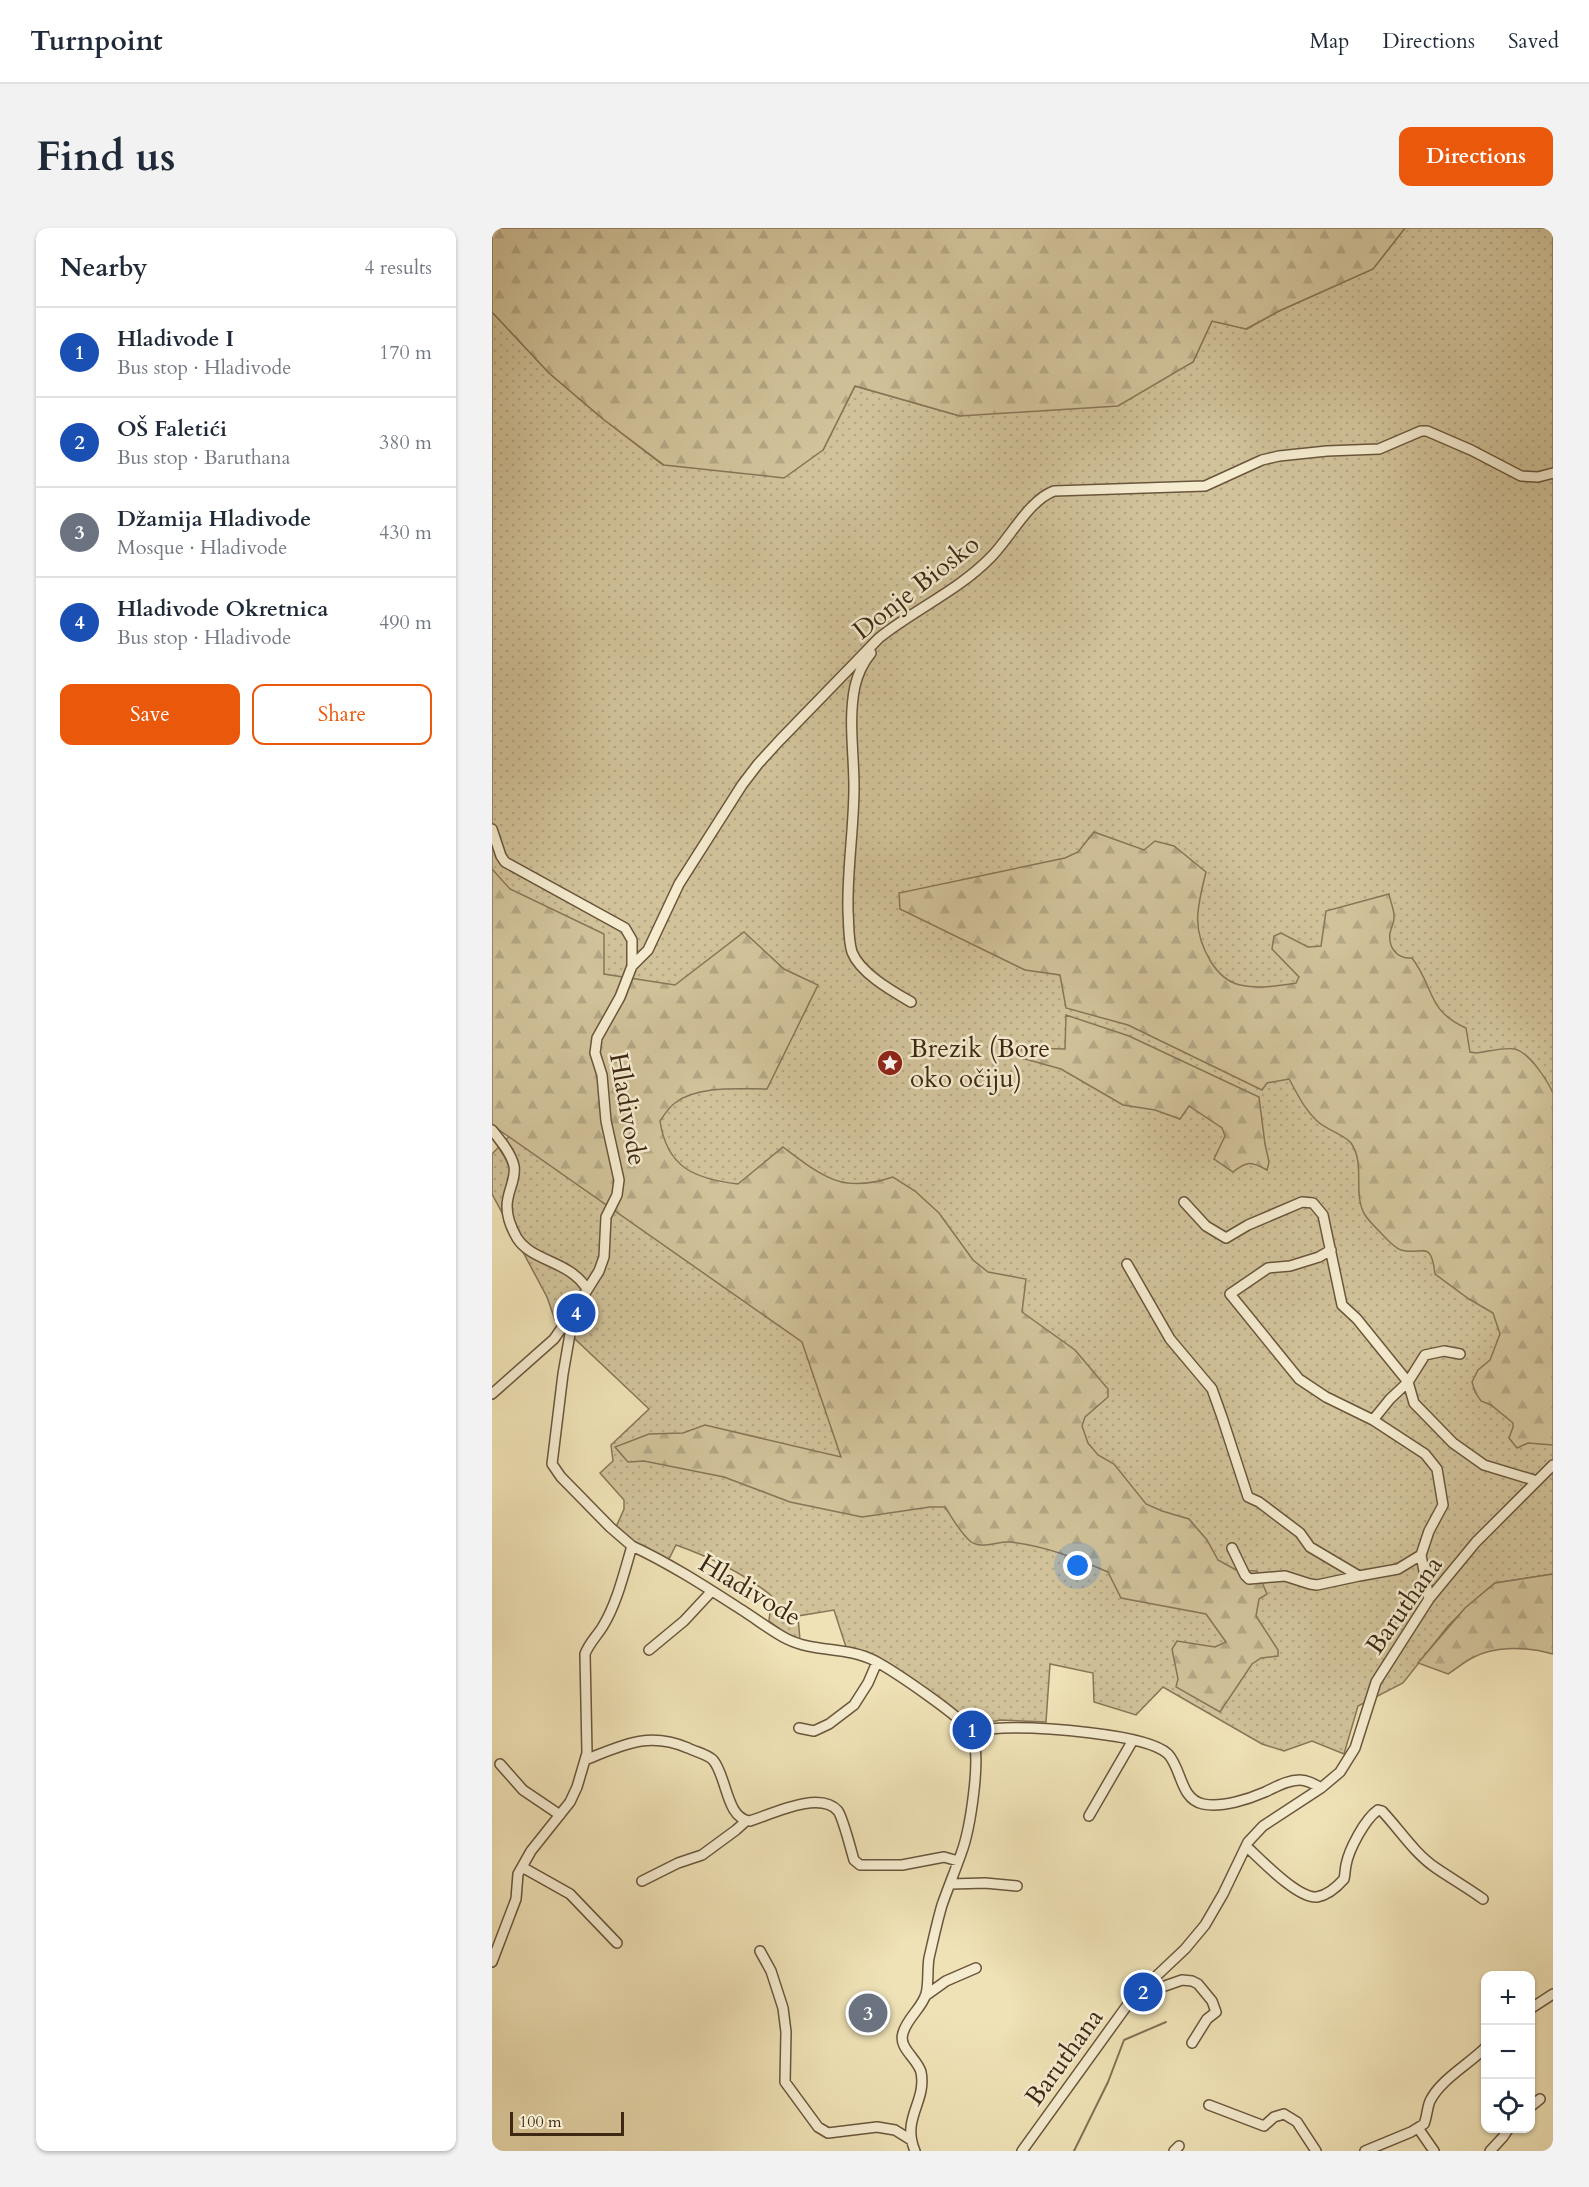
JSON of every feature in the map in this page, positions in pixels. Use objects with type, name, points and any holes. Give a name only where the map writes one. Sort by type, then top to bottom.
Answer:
[{"type":"street","name":"Donje Biosko","points":[[632,966],[648,950],[679,884],[758,764],[879,638],[901,620],[930,604],[974,573],[1002,545],[1044,495],[1054,491],[1205,486],[1262,460],[1279,456],[1379,450],[1421,431],[1471,450],[1521,476],[1538,477],[1553,473]]},
{"type":"street","points":[[879,638],[858,673],[853,702],[854,788],[848,868],[849,933],[853,953],[868,972],[882,985],[911,1002]]},
{"type":"street","points":[[492,829],[505,862],[626,928],[632,940],[632,966]]},
{"type":"street","name":"Hladivode","points":[[632,966],[620,997],[595,1045],[602,1075],[606,1121],[619,1188],[606,1217],[604,1257],[599,1272],[574,1311],[563,1374],[552,1464],[555,1470],[610,1527],[632,1546],[649,1554],[788,1640],[805,1646],[861,1654],[877,1662],[958,1719],[972,1732]]},
{"type":"street","points":[[492,1130],[508,1153],[514,1167],[507,1210],[517,1238],[529,1250],[571,1271],[587,1289]]},
{"type":"street","points":[[1184,1202],[1206,1226],[1226,1238],[1248,1225],[1307,1201],[1320,1209],[1342,1305],[1357,1319],[1408,1382],[1414,1403],[1453,1443],[1484,1465],[1537,1481]]},
{"type":"street","points":[[1331,1250],[1319,1257],[1290,1266],[1268,1268],[1230,1294],[1299,1379],[1319,1393],[1372,1420],[1425,1454],[1437,1468],[1443,1505],[1429,1530],[1421,1555],[1429,1599]]},
{"type":"street","points":[[1127,1264],[1170,1339],[1212,1389],[1248,1497],[1259,1502],[1300,1533],[1310,1547],[1359,1576]]},
{"type":"street","points":[[492,1394],[554,1339],[574,1311]]},
{"type":"street","points":[[1372,1420],[1408,1382],[1425,1355],[1444,1351],[1460,1354]]},
{"type":"street","name":"Baruthana","points":[[1022,2151],[1131,2000],[1185,1949],[1205,1925],[1246,1846],[1263,1826],[1321,1788],[1340,1772],[1355,1748],[1376,1682],[1429,1599],[1476,1542],[1553,1465]]},
{"type":"street","points":[[492,1962],[509,1922],[522,1867],[531,1851],[560,1815],[577,1787],[585,1760],[585,1654],[587,1646],[603,1626],[616,1597],[632,1546]]},
{"type":"street","points":[[1232,1548],[1249,1579],[1285,1576],[1317,1585],[1398,1569],[1421,1555]]},
{"type":"street","points":[[649,1650],[684,1621],[711,1592]]},
{"type":"street","points":[[799,1728],[814,1731],[829,1724],[854,1705],[868,1683],[877,1662]]},
{"type":"street","points":[[926,1996],[929,1958],[942,1905],[961,1854],[973,1792],[976,1753],[972,1732],[1022,1728],[1089,1732],[1155,1746],[1167,1753],[1175,1764],[1186,1791],[1195,1802],[1205,1804],[1236,1800],[1296,1780],[1321,1788]]},
{"type":"street","points":[[585,1760],[635,1741],[662,1740],[680,1744],[714,1761],[738,1816],[746,1821]]},
{"type":"street","points":[[1089,1816],[1131,1740]]},
{"type":"street","points":[[500,1764],[523,1790],[560,1815]]},
{"type":"street","points":[[642,1881],[678,1863],[702,1855],[746,1821],[806,1803],[821,1803],[838,1811],[854,1860],[860,1865],[902,1865],[944,1857],[958,1861]]},
{"type":"street","points":[[1246,1846],[1296,1889],[1315,1897],[1328,1893],[1344,1880],[1345,1866],[1366,1821],[1372,1814],[1382,1810],[1417,1851],[1437,1869],[1455,1878],[1483,1899]]},
{"type":"street","points":[[522,1867],[570,1894],[617,1943]]},
{"type":"street","points":[[951,1884],[985,1883],[1017,1886]]},
{"type":"street","points":[[760,1951],[771,1971],[783,2008],[786,2032],[785,2082],[818,2127],[828,2133],[876,2127],[895,2130],[911,2140]]},
{"type":"street","points":[[915,2151],[911,2140],[910,2122],[922,2083],[919,2066],[903,2044],[902,2034],[926,1996],[946,1981],[976,1968]]},
{"type":"street","points":[[1142,1989],[1160,1988],[1187,1980],[1198,1984],[1212,2001],[1216,2012],[1207,2019],[1192,2043]]},
{"type":"street","points":[[1535,2006],[1553,1994]]},
{"type":"street","points":[[1365,2151],[1424,2124],[1431,2099],[1451,2075],[1470,2063],[1481,2052]]},
{"type":"street","points":[[1535,2103],[1540,2099]]},
{"type":"street","points":[[1209,2105],[1264,2126],[1274,2117],[1284,2114],[1297,2122],[1316,2151]]},
{"type":"street","points":[[1418,2128],[1434,2151]]},
{"type":"street","points":[[1490,2151],[1506,2133]]},
{"type":"green space","points":[[492,228],[1405,228],[1373,269],[1279,311],[1246,329],[1212,321],[1193,362],[1118,406],[960,416],[855,386],[823,450],[784,478],[664,465],[603,419],[549,373],[492,312]]},
{"type":"green space","points":[[1405,228],[1553,228],[1553,1574],[1495,1583],[1448,1626],[1403,1683],[1358,1706],[1344,1754],[1312,1741],[1284,1751],[1262,1744],[1163,1687],[1136,1715],[1094,1702],[1093,1673],[1050,1664],[1046,1722],[1001,1720],[978,1724],[959,1714],[877,1656],[846,1647],[834,1610],[798,1616],[800,1640],[788,1635],[769,1621],[772,1596],[750,1580],[714,1560],[676,1545],[668,1561],[633,1542],[616,1527],[624,1509],[624,1500],[600,1473],[613,1461],[611,1445],[649,1409],[555,1320],[547,1297],[492,1194],[492,1154],[530,1115],[492,903],[492,312],[549,373],[603,419],[663,465],[823,450],[855,386],[960,416],[1193,362],[1212,321],[1247,329],[1279,311],[1373,269]]},
{"type":"green space","points":[[1094,832],[1144,850],[1155,841],[1174,846],[1206,872],[1198,908],[1198,929],[1211,962],[1217,970],[1235,984],[1261,987],[1296,983],[1299,977],[1272,949],[1274,936],[1281,933],[1308,947],[1321,946],[1326,911],[1389,894],[1394,915],[1390,933],[1392,948],[1402,957],[1412,958],[1437,1006],[1453,1021],[1466,1028],[1470,1052],[1515,1049],[1526,1056],[1547,1081],[1553,1093],[1553,1445],[1528,1443],[1517,1448],[1509,1438],[1513,1423],[1491,1405],[1481,1401],[1472,1382],[1478,1370],[1490,1360],[1500,1334],[1493,1313],[1435,1274],[1428,1252],[1398,1249],[1370,1222],[1361,1207],[1358,1160],[1351,1143],[1312,1116],[1289,1079],[1267,1083],[1262,1090],[1128,1025],[1066,1008],[1060,975],[1025,970],[900,909],[899,893],[1065,858],[1078,852]]},
{"type":"green space","points":[[492,869],[510,889],[604,934],[604,974],[675,985],[744,932],[784,969],[818,985],[767,1089],[719,1089],[684,1097],[671,1107],[660,1121],[669,1150],[676,1160],[696,1174],[709,1179],[738,1184],[783,1147],[810,1167],[834,1180],[860,1184],[893,1177],[915,1191],[939,1213],[973,1260],[988,1272],[1026,1279],[1022,1312],[1075,1350],[1108,1389],[1108,1397],[1085,1417],[1082,1426],[1088,1443],[1098,1455],[1114,1464],[1146,1504],[1189,1519],[1207,1540],[1218,1560],[1236,1570],[1257,1571],[1267,1594],[1259,1599],[1256,1616],[1278,1650],[1278,1656],[1261,1658],[1252,1664],[1220,1712],[1176,1687],[1178,1679],[1172,1649],[1177,1641],[1215,1647],[1226,1642],[1206,1614],[1121,1598],[1108,1572],[1060,1553],[1010,1542],[974,1544],[956,1525],[945,1507],[862,1517],[790,1502],[724,1477],[644,1461],[628,1462],[615,1447],[649,1434],[683,1433],[705,1425],[841,1457],[802,1342],[492,1125]]},
{"type":"green space","points":[[1066,1015],[1129,1036],[1259,1097],[1269,1162],[1267,1170],[1249,1164],[1233,1172],[1214,1159],[1225,1136],[1222,1128],[1189,1106],[1180,1119],[1155,1110],[1123,1105],[1061,1069],[1018,1057],[1022,1048],[1065,1049]]},
{"type":"green space","points":[[1553,1574],[1553,1654],[1512,1648],[1491,1651],[1472,1658],[1448,1674],[1418,1663],[1465,1608],[1495,1583]]},
{"type":"waterway","points":[[1074,2151],[1108,2082],[1124,2040],[1166,2022]]},
{"type":"place","name":"Brezik (Bore oko očiju)","points":[[890,1063]]},
{"type":"place","name":"Hladivode Okretnica","points":[[576,1313]]},
{"type":"place","name":"Hladivode I","points":[[972,1730]]},
{"type":"place","name":"OŠ Faletići","points":[[1143,1992]]},
{"type":"place","name":"Džamija Hladivode","points":[[868,2013]]}]
